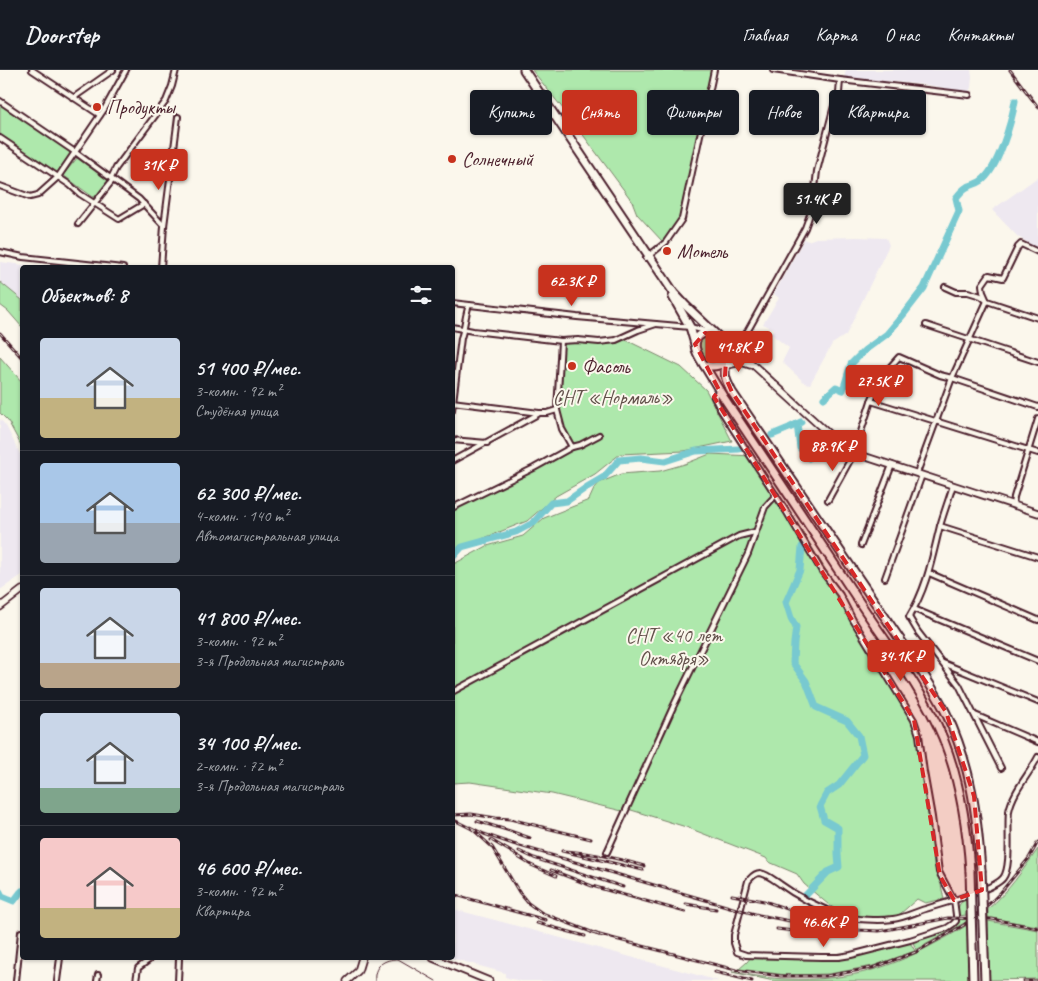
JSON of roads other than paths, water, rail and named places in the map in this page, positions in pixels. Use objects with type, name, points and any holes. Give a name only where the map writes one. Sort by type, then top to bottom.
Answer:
[{"type":"highway","points":[[520,70],[674,293],[711,333],[727,345],[728,351],[723,364],[725,376],[732,392],[905,647],[946,712],[960,746],[969,776],[977,817],[985,981]]},
{"type":"highway","points":[[524,70],[678,304],[690,327],[698,355],[719,390],[904,668],[942,736],[957,779],[965,820],[970,871],[973,981]]},
{"type":"highway","points":[[695,344],[698,337],[702,334],[711,333]]},
{"type":"highway","points":[[704,365],[714,367],[723,364]]},
{"type":"main road","points":[[727,345],[736,350],[833,438],[854,453],[1038,513]]},
{"type":"main road","points":[[723,364],[742,362],[754,367]]},
{"type":"main road","points":[[0,607],[20,592]]},
{"type":"main road","points":[[347,981],[354,979],[361,960]]},
{"type":"main road","points":[[438,960],[489,981]]},
{"type":"street","points":[[32,70],[100,115]]},
{"type":"street","points":[[73,98],[113,70]]},
{"type":"street","points":[[0,186],[30,197],[38,195],[58,177],[100,115],[126,70]]},
{"type":"street","points":[[78,224],[112,181],[111,178],[116,168],[166,101],[176,70]]},
{"type":"street","points":[[647,256],[666,242],[682,219],[714,70]]},
{"type":"street","points":[[773,70],[969,95]]},
{"type":"street","points":[[723,364],[736,350],[805,228],[813,206],[817,171],[836,98],[839,93],[840,80]]},
{"type":"street","points":[[0,101],[111,178],[144,204],[164,226]]},
{"type":"street","points":[[161,265],[164,226],[178,117]]},
{"type":"street","points":[[0,138],[120,219],[144,204]]},
{"type":"street","points":[[885,578],[936,421],[952,378],[987,301],[982,285],[989,275],[1003,278],[1021,244],[1038,252]]},
{"type":"street","points":[[0,252],[23,257],[96,265]]},
{"type":"street","points":[[945,287],[956,292],[968,292],[981,296],[987,301],[1038,318]]},
{"type":"street","points":[[455,303],[690,327],[711,333]]},
{"type":"street","points":[[455,390],[461,338],[465,329],[466,312],[469,305]]},
{"type":"street","points":[[455,327],[561,341],[599,342],[616,340],[638,330],[658,324]]},
{"type":"street","points":[[926,325],[1038,362]]},
{"type":"street","points":[[561,341],[557,410],[562,429],[572,447]]},
{"type":"street","points":[[828,500],[854,453],[871,401],[882,376],[900,357],[940,375],[1038,407]]},
{"type":"street","points":[[719,390],[714,397],[728,422],[776,495],[821,570],[840,595],[856,626],[914,720],[919,735],[939,872],[954,900],[956,921],[947,928],[910,940],[851,955],[821,957],[746,955],[737,952],[734,935],[748,881],[754,875],[761,873],[804,900],[819,907],[844,917],[875,920],[895,919],[954,900],[999,882],[1004,878],[1007,864],[1008,830],[1013,798],[1038,758]]},
{"type":"street","points":[[871,401],[1038,453]]},
{"type":"street","points":[[455,402],[539,413],[557,410]]},
{"type":"street","points":[[455,459],[539,413]]},
{"type":"street","points":[[1013,504],[1038,419]]},
{"type":"street","points":[[455,507],[599,435]]},
{"type":"street","points":[[455,440],[487,443]]},
{"type":"street","points":[[861,545],[892,465]]},
{"type":"street","points":[[953,485],[940,526],[929,573],[909,617],[918,632],[959,685],[1001,768]]},
{"type":"street","points":[[606,852],[673,707],[745,562],[764,507],[776,495]]},
{"type":"street","points":[[940,526],[1038,558]]},
{"type":"street","points":[[455,690],[739,536],[756,532]]},
{"type":"street","points":[[929,573],[1038,620]]},
{"type":"street","points":[[914,609],[1038,661]]},
{"type":"street","points":[[942,662],[1038,702]]},
{"type":"street","points":[[975,715],[1038,742]]},
{"type":"street","points":[[16,981],[20,942]]},
{"type":"street","points":[[57,981],[60,960]]},
{"type":"street","points":[[136,981],[138,968],[149,960]]},
{"type":"street","points":[[178,981],[180,960]]},
{"type":"street","points":[[97,981],[98,975]]},
{"type":"waterway","points":[[824,398],[836,387],[843,390],[851,364],[865,350],[887,334],[924,288],[959,211],[956,198],[965,188],[981,181],[993,167],[1007,132],[1015,101]]},
{"type":"waterway","points":[[772,435],[801,422]]},
{"type":"waterway","points":[[797,424],[800,448],[809,458]]},
{"type":"waterway","points":[[455,555],[462,547],[516,532],[533,523],[551,503],[567,501],[604,477],[619,460],[641,458],[665,461],[696,451],[739,449]]},
{"type":"waterway","points":[[802,547],[800,570],[786,602],[796,627],[793,663],[806,681],[816,707],[847,721],[859,736],[863,755],[839,785],[827,793],[820,806],[824,820],[838,828],[839,867],[828,872],[805,896]]},
{"type":"waterway","points":[[0,892],[2,896],[14,901],[20,894]]},
{"type":"tram line","points":[[375,981],[378,967],[388,960]]},
{"type":"tram line","points":[[400,960],[436,981]]},
{"type":"railway","points":[[1010,70],[1038,107]]},
{"type":"railway","points":[[0,333],[20,356]]},
{"type":"railway","points":[[455,815],[471,814],[510,819],[591,839]]},
{"type":"railway","points":[[455,820],[476,831]]},
{"type":"railway","points":[[477,821],[530,838]]},
{"type":"railway","points":[[599,935],[542,913],[528,903],[519,892],[492,847],[470,827],[513,844],[740,910],[821,927],[879,931],[948,918],[992,919],[1038,928]]},
{"type":"railway","points":[[491,840],[523,859]]},
{"type":"railway","points":[[592,933],[736,970],[781,976],[826,976],[872,968],[916,952],[964,925],[1001,892],[1029,858],[1038,842]]},
{"type":"railway","points":[[519,851],[534,858],[623,887]]},
{"type":"railway","points":[[643,870],[562,851],[604,856],[644,866]]},
{"type":"railway","points":[[518,857],[556,876]]},
{"type":"railway","points":[[551,870],[592,886],[685,912]]},
{"type":"railway","points":[[455,895],[546,920]]},
{"type":"railway","points":[[732,895],[764,901],[826,922]]},
{"type":"railway","points":[[686,904],[716,909]]},
{"type":"railway","points":[[537,923],[585,936]]},
{"type":"railway","points":[[777,929],[826,935],[845,935]]},
{"type":"railway","points":[[715,972],[752,981]]},
{"type":"railway","points":[[1024,981],[1038,981]]},
{"type":"place","name":"Продукты","points":[[97,107]]},
{"type":"place","name":"Солнечный","points":[[452,159]]},
{"type":"place","name":"Мотель","points":[[667,251]]},
{"type":"place","name":"Фасоль","points":[[572,366]]},
{"type":"park label","name":"СНТ «Нормаль»","points":[[613,397]]},
{"type":"park label","name":"СНТ «40 лет Октября»","points":[[674,646]]}]
